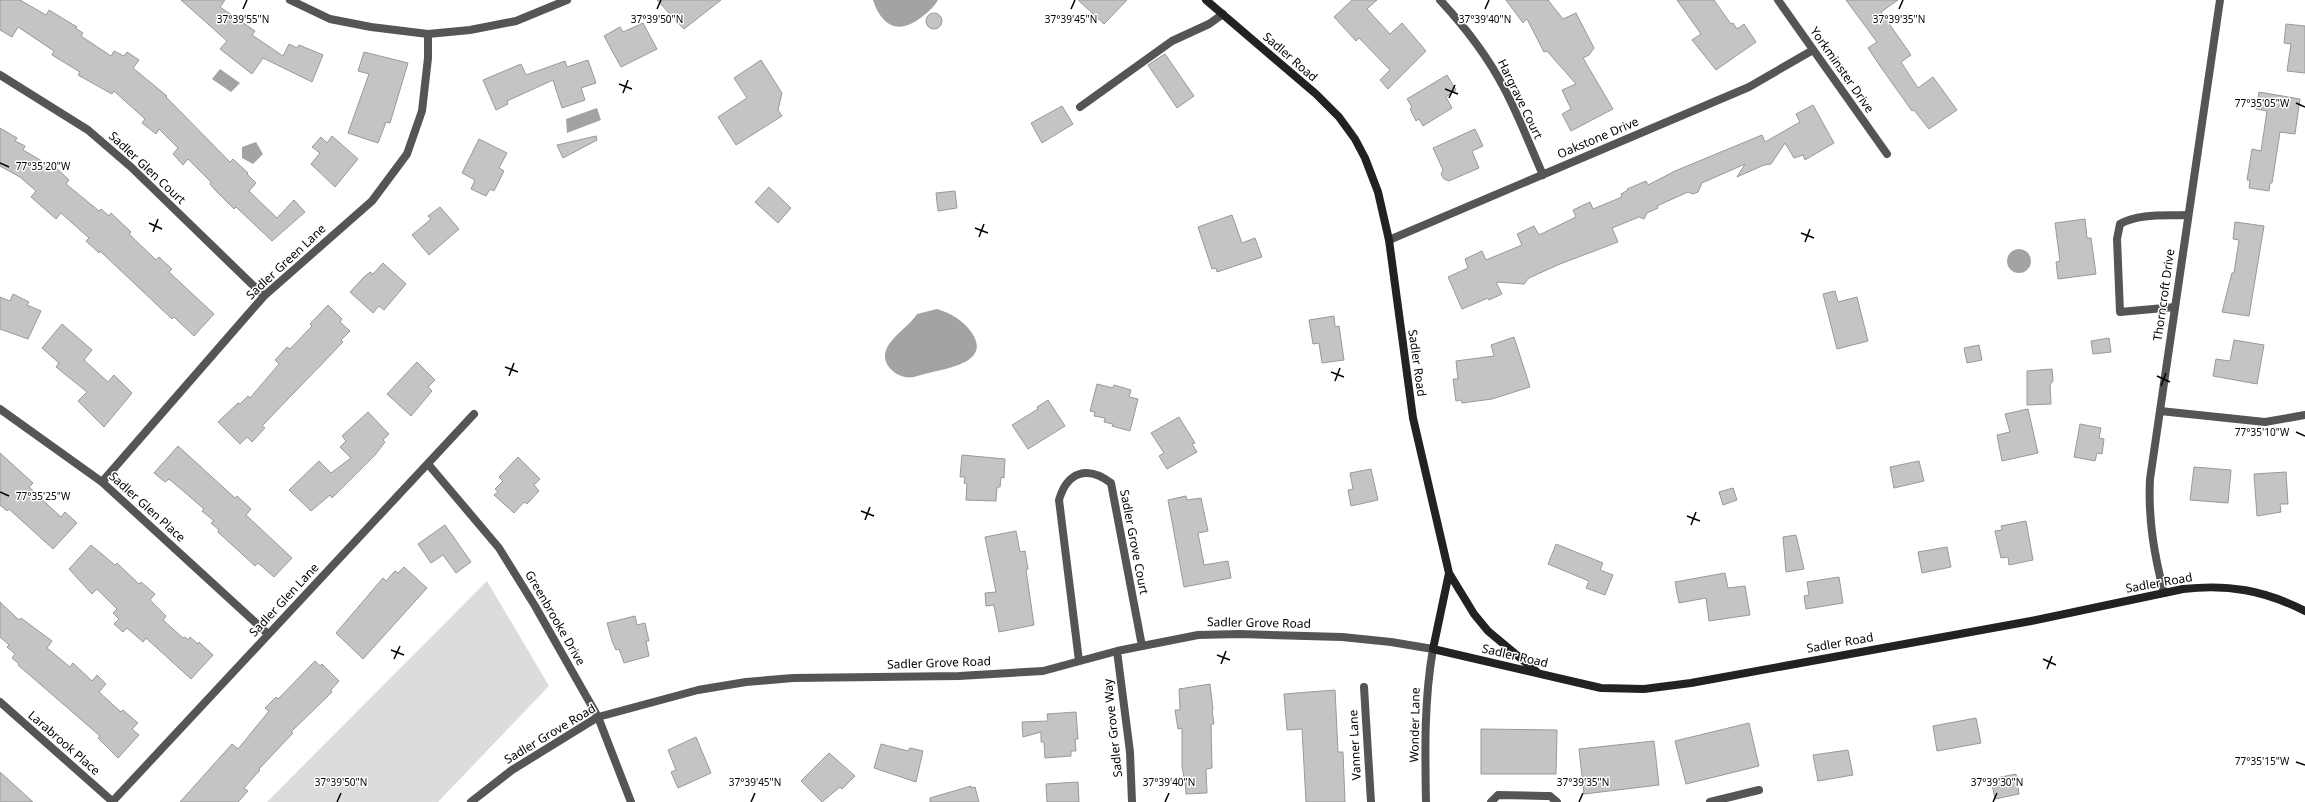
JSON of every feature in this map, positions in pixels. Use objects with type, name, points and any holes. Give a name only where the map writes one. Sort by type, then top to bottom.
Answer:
[{"type":"street","points":[[290,0],[330,19],[371,28],[428,34],[470,30],[516,21],[567,0]]},
{"type":"street","name":"Sadler Road","points":[[1206,0],[1316,94],[1338,117],[1355,139],[1365,158],[1378,192],[1390,240],[1413,418],[1449,573],[1433,649],[1601,688],[1644,689],[1691,682],[2031,621],[2164,593],[2208,587],[2233,587],[2273,597],[2305,611]]},
{"type":"street","name":"Hargrave Court","points":[[1440,0],[1465,27],[1494,71],[1504,89],[1542,175]]},
{"type":"street","name":"Yorkminster Drive","points":[[1778,0],[1887,154]]},
{"type":"street","name":"Thorncroft Drive","points":[[2164,593],[2154,555],[2149,509],[2150,479],[2187,215],[2220,0]]},
{"type":"street","points":[[1080,106],[1172,41],[1209,24],[1223,14]]},
{"type":"street","name":"Sadler Green Lane","points":[[102,482],[264,296],[372,201],[407,154],[422,111],[428,58],[428,34]]},
{"type":"street","name":"Oakstone Drive","points":[[1390,240],[1749,87],[1813,50]]},
{"type":"street","name":"Sadler Glen Court","points":[[0,75],[88,130],[131,167],[264,296]]},
{"type":"street","points":[[2174,307],[2120,312],[2118,239],[2120,224],[2140,217],[2187,215]]},
{"type":"street","name":"Sadler Glen Place","points":[[0,409],[102,482],[268,634]]},
{"type":"street","points":[[2160,411],[2265,422],[2305,414]]},
{"type":"street","name":"Sadler Glen Lane","points":[[112,802],[474,414]]},
{"type":"street","name":"Greenbrooke Drive","points":[[428,464],[499,548],[535,606],[598,717],[631,802]]},
{"type":"street","name":"Sadler Grove Court","points":[[1080,661],[1059,500],[1063,486],[1075,476],[1086,472],[1100,475],[1111,483],[1142,646]]},
{"type":"street","points":[[1449,573],[1474,614],[1488,631],[1539,673]]},
{"type":"street","name":"Sadler Grove Road","points":[[471,802],[512,770],[598,717],[698,690],[746,682],[793,678],[966,676],[1043,671],[1117,651],[1198,635],[1240,634],[1342,637],[1391,642],[1433,649]]},
{"type":"street","name":"Wonder Lane","points":[[1426,802],[1427,682],[1433,649]]},
{"type":"street","name":"Sadler Grove Way","points":[[1117,651],[1130,752],[1132,802]]},
{"type":"street","name":"Vanner Lane","points":[[1364,687],[1370,802]]},
{"type":"street","name":"Larabrook Place","points":[[0,702],[112,802]]},
{"type":"street","points":[[1710,802],[1759,790]]},
{"type":"street","points":[[1492,802],[1498,796],[1550,796],[1557,802]]},
{"type":"shaded area","points":[[873,0],[938,0],[929,11],[915,22],[899,27],[893,26],[881,17]]},
{"type":"shaded area","points":[[220,69],[240,83],[231,92],[212,79]]},
{"type":"shaded area","points":[[597,108],[601,120],[567,133],[566,119]]},
{"type":"shaded area","points":[[256,142],[263,154],[253,164],[242,158],[242,147]]},
{"type":"shaded area","points":[[2019,249],[2024,250],[2030,256],[2030,266],[2024,272],[2019,273],[2014,272],[2008,266],[2007,261],[2008,256],[2014,250]]},
{"type":"shaded area","points":[[937,309],[957,318],[972,333],[976,343],[976,351],[972,357],[956,366],[914,377],[905,377],[894,372],[888,366],[885,358],[887,348],[890,343],[917,314]]},
{"type":"shaded area","points":[[487,581],[549,686],[438,802],[267,802]]},
{"type":"building","points":[[0,0],[20,0],[46,15],[49,10],[77,27],[75,28],[83,33],[81,36],[111,56],[114,51],[124,56],[127,52],[139,60],[133,68],[167,96],[166,97],[230,162],[233,159],[248,173],[247,174],[256,183],[249,191],[277,218],[294,200],[305,212],[272,241],[236,207],[234,209],[215,190],[210,184],[211,182],[188,159],[183,165],[173,154],[178,148],[159,129],[156,134],[142,123],[145,119],[114,91],[112,94],[78,75],[80,72],[52,55],[54,51],[18,27],[12,37],[0,30]]},
{"type":"building","points":[[181,0],[225,0],[220,7],[255,31],[252,35],[283,56],[289,44],[297,48],[299,45],[323,55],[312,82],[263,58],[252,74],[220,49],[227,41]]},
{"type":"building","points":[[657,0],[721,0],[684,29]]},
{"type":"building","points":[[1078,0],[1127,0],[1104,24]]},
{"type":"building","points":[[1352,0],[1377,0],[1367,9],[1390,34],[1402,23],[1426,51],[1388,89],[1380,80],[1390,70],[1359,38],[1356,41],[1334,17]]},
{"type":"building","points":[[1506,0],[1548,0],[1563,19],[1576,13],[1594,48],[1589,55],[1583,58],[1613,109],[1571,131],[1562,114],[1571,109],[1562,90],[1576,84],[1547,51],[1544,52],[1527,19],[1523,23]]},
{"type":"building","points":[[1677,0],[1714,0],[1731,24],[1733,23],[1737,29],[1744,24],[1756,42],[1716,70],[1692,40],[1701,34]]},
{"type":"building","points":[[1846,0],[1898,0],[1881,12],[1911,55],[1901,62],[1918,88],[1933,77],[1957,110],[1929,129],[1914,110],[1912,111],[1868,48],[1877,42]]},
{"type":"building","points":[[931,13],[937,13],[942,18],[940,27],[937,29],[931,29],[926,24],[926,18]]},
{"type":"building","points":[[643,23],[657,49],[621,67],[604,36],[620,27],[623,32]]},
{"type":"building","points":[[2286,24],[2305,26],[2305,73],[2287,71],[2291,44],[2284,43]]},
{"type":"building","points":[[364,52],[408,63],[390,123],[386,122],[378,143],[348,133],[369,74],[358,71]]},
{"type":"building","points":[[1165,54],[1194,96],[1177,108],[1148,65]]},
{"type":"building","points":[[588,60],[596,83],[581,88],[585,100],[562,108],[553,80],[507,101],[508,104],[496,110],[483,80],[521,64],[526,75],[565,61],[567,67]]},
{"type":"building","points":[[761,60],[782,93],[778,110],[782,116],[736,145],[718,117],[747,98],[734,78]]},
{"type":"building","points":[[1447,75],[1456,90],[1446,97],[1452,108],[1423,126],[1419,119],[1416,121],[1410,109],[1412,107],[1407,99]]},
{"type":"building","points":[[2259,92],[2300,99],[2295,134],[2280,132],[2272,183],[2270,183],[2269,191],[2249,188],[2250,180],[2247,180],[2252,149],[2261,151],[2267,111],[2256,109]]},
{"type":"building","points":[[1813,105],[1834,143],[1805,160],[1803,155],[1794,158],[1785,143],[1771,164],[1764,165],[1737,177],[1745,164],[1702,183],[1698,192],[1693,194],[1688,192],[1657,206],[1658,208],[1647,213],[1644,219],[1639,217],[1612,228],[1618,242],[1560,264],[1529,278],[1524,284],[1496,282],[1502,294],[1462,309],[1448,277],[1468,268],[1465,259],[1482,251],[1486,260],[1522,245],[1517,234],[1534,226],[1539,235],[1576,217],[1573,210],[1590,202],[1593,209],[1622,197],[1621,194],[1628,190],[1627,189],[1646,181],[1648,185],[1675,171],[1762,135],[1765,142],[1800,122],[1796,114]]},
{"type":"building","points":[[1062,106],[1073,124],[1042,143],[1031,123]]},
{"type":"building","points":[[0,128],[17,138],[15,141],[25,146],[23,150],[47,164],[49,161],[69,180],[66,184],[99,211],[101,209],[109,216],[111,213],[131,232],[129,234],[156,260],[159,257],[172,269],[169,272],[214,314],[194,336],[174,317],[172,319],[100,251],[99,253],[86,241],[89,238],[61,213],[56,219],[31,197],[36,191],[20,177],[0,166]]},
{"type":"building","points":[[1475,129],[1483,146],[1472,151],[1479,168],[1449,181],[1444,179],[1441,174],[1443,170],[1433,148]]},
{"type":"building","points":[[332,136],[358,159],[335,187],[311,164],[320,153],[312,147],[321,137],[327,143]]},
{"type":"building","points":[[596,136],[597,140],[563,158],[557,145]]},
{"type":"building","points":[[479,139],[507,153],[499,168],[504,171],[494,191],[490,189],[486,196],[471,189],[475,180],[462,173]]},
{"type":"building","points":[[769,187],[791,208],[778,223],[755,202]]},
{"type":"building","points":[[955,191],[957,208],[938,211],[936,193]]},
{"type":"building","points":[[440,207],[459,229],[429,255],[412,235],[431,219],[428,216]]},
{"type":"building","points":[[1232,215],[1242,243],[1255,238],[1262,257],[1217,272],[1216,268],[1212,269],[1198,227]]},
{"type":"building","points":[[2085,219],[2087,238],[2091,238],[2096,274],[2058,279],[2056,262],[2060,261],[2055,223]]},
{"type":"building","points":[[2235,222],[2264,226],[2249,316],[2222,312],[2232,273],[2234,273],[2239,240],[2233,239]]},
{"type":"building","points":[[383,263],[406,284],[384,310],[379,306],[373,313],[350,292],[363,278],[370,272],[373,274]]},
{"type":"building","points":[[1835,291],[1838,302],[1857,297],[1868,341],[1837,349],[1823,294]]},
{"type":"building","points":[[13,294],[29,302],[27,305],[41,311],[28,339],[0,329],[0,297],[10,301]]},
{"type":"building","points":[[328,305],[342,319],[340,322],[350,331],[341,340],[343,342],[262,426],[265,428],[252,442],[247,437],[240,444],[218,422],[238,403],[240,404],[248,396],[250,398],[279,364],[275,360],[287,347],[290,349],[312,326],[310,324]]},
{"type":"building","points":[[1334,316],[1335,327],[1339,326],[1344,360],[1322,363],[1319,343],[1313,344],[1309,320]]},
{"type":"building","points":[[62,324],[92,350],[84,360],[108,382],[114,375],[132,393],[104,427],[78,401],[87,392],[56,367],[59,363],[42,348]]},
{"type":"building","points":[[1514,337],[1530,387],[1492,399],[1462,403],[1461,400],[1456,401],[1453,379],[1458,379],[1456,361],[1494,356],[1491,345]]},
{"type":"building","points":[[2109,338],[2111,352],[2093,354],[2091,341]]},
{"type":"building","points":[[2234,340],[2264,345],[2257,384],[2213,376],[2216,359],[2230,361]]},
{"type":"building","points":[[1979,345],[1982,360],[1967,363],[1964,348]]},
{"type":"building","points":[[417,362],[435,380],[428,387],[432,391],[411,416],[387,394]]},
{"type":"building","points":[[2052,369],[2053,381],[2050,385],[2051,404],[2027,405],[2027,371]]},
{"type":"building","points":[[1097,384],[1113,388],[1114,385],[1131,390],[1129,397],[1138,399],[1130,431],[1104,422],[1105,418],[1094,416],[1095,412],[1090,411]]},
{"type":"building","points":[[1048,400],[1065,426],[1028,449],[1012,425],[1038,409],[1037,407]]},
{"type":"building","points":[[2028,409],[2038,453],[2002,461],[1997,435],[2010,432],[2005,414]]},
{"type":"building","points":[[368,412],[389,434],[383,440],[385,442],[375,455],[332,498],[330,495],[311,511],[289,490],[319,461],[331,473],[351,458],[340,447],[346,441],[342,436]]},
{"type":"building","points":[[1179,417],[1195,443],[1192,444],[1197,452],[1167,469],[1159,456],[1164,453],[1151,433]]},
{"type":"building","points":[[2080,424],[2101,428],[2099,438],[2104,439],[2102,454],[2097,453],[2095,461],[2074,457]]},
{"type":"building","points":[[178,446],[235,498],[237,496],[251,509],[246,515],[292,558],[274,577],[258,563],[255,566],[218,532],[219,530],[211,523],[214,521],[202,511],[204,509],[169,479],[165,482],[154,473]]},
{"type":"building","points":[[0,453],[33,483],[29,487],[61,517],[65,512],[77,523],[53,549],[9,509],[7,511],[0,505]]},
{"type":"building","points":[[962,455],[1005,459],[1004,478],[1001,477],[1000,487],[997,487],[996,501],[966,500],[967,484],[964,483],[965,477],[960,477]]},
{"type":"building","points":[[518,457],[540,479],[534,485],[539,491],[527,504],[524,502],[514,513],[494,495],[498,492],[495,489],[503,481],[499,477]]},
{"type":"building","points":[[1919,461],[1924,481],[1894,488],[1890,467]]},
{"type":"building","points":[[2194,467],[2231,470],[2228,503],[2190,500]]},
{"type":"building","points":[[1371,469],[1378,500],[1351,506],[1348,490],[1353,489],[1350,473]]},
{"type":"building","points":[[2286,472],[2288,504],[2280,504],[2281,512],[2257,516],[2254,474]]},
{"type":"building","points":[[1733,488],[1737,500],[1723,505],[1719,492]]},
{"type":"building","points":[[1186,496],[1187,500],[1201,498],[1208,531],[1198,533],[1204,565],[1228,561],[1231,578],[1184,587],[1168,500]]},
{"type":"building","points":[[2026,521],[2033,560],[2009,565],[2008,557],[2001,558],[1995,531],[2002,530],[2001,526]]},
{"type":"building","points":[[445,525],[471,562],[456,573],[443,555],[431,563],[418,544]]},
{"type":"building","points":[[1016,531],[1020,552],[1025,551],[1028,569],[1026,570],[1034,625],[999,632],[994,605],[986,606],[985,593],[996,592],[985,537]]},
{"type":"building","points":[[1796,535],[1804,569],[1786,572],[1783,537]]},
{"type":"building","points":[[1556,544],[1603,563],[1600,570],[1613,575],[1605,595],[1586,588],[1589,581],[1548,564]]},
{"type":"building","points":[[91,545],[115,565],[117,563],[139,584],[141,582],[155,594],[150,600],[166,616],[163,620],[183,638],[185,637],[188,640],[190,637],[198,644],[199,642],[213,655],[191,679],[146,638],[143,642],[127,628],[123,632],[114,624],[119,619],[113,613],[117,609],[97,589],[92,594],[69,569]]},
{"type":"building","points":[[1947,547],[1951,567],[1922,573],[1918,552]]},
{"type":"building","points":[[404,567],[427,588],[363,659],[336,633],[383,578],[386,581],[395,571],[398,573]]},
{"type":"building","points":[[1725,573],[1728,588],[1745,586],[1750,615],[1709,621],[1706,598],[1679,603],[1675,582]]},
{"type":"building","points":[[1839,577],[1843,603],[1806,609],[1804,596],[1809,595],[1807,582]]},
{"type":"building","points":[[0,602],[19,620],[21,618],[52,641],[47,648],[70,667],[73,663],[92,681],[97,675],[106,684],[99,692],[121,712],[123,710],[138,723],[132,729],[139,735],[118,758],[98,738],[100,736],[18,665],[19,664],[12,658],[15,654],[7,647],[9,645],[0,637]]},
{"type":"building","points":[[635,616],[637,625],[645,623],[649,641],[646,641],[649,656],[624,663],[619,649],[616,650],[612,641],[607,623]]},
{"type":"building","points":[[315,661],[320,666],[322,664],[339,681],[331,690],[332,692],[291,732],[293,733],[259,769],[260,770],[244,788],[248,791],[238,802],[180,802],[232,744],[238,749],[269,711],[265,708],[276,697],[278,699]]},
{"type":"building","points":[[1210,684],[1214,724],[1211,724],[1212,768],[1206,769],[1207,793],[1186,794],[1185,777],[1182,767],[1182,728],[1178,729],[1175,710],[1180,710],[1179,689]]},
{"type":"building","points":[[1335,690],[1338,752],[1343,752],[1345,802],[1306,802],[1302,729],[1287,730],[1284,694]]},
{"type":"building","points":[[1076,712],[1078,739],[1075,739],[1076,751],[1071,751],[1071,756],[1045,758],[1044,742],[1041,742],[1041,732],[1023,737],[1022,722],[1048,721],[1047,714]]},
{"type":"building","points":[[1976,718],[1981,743],[1937,751],[1933,726]]},
{"type":"building","points":[[1749,723],[1759,766],[1686,784],[1675,741]]},
{"type":"building","points":[[1481,729],[1557,730],[1556,774],[1481,774]]},
{"type":"building","points":[[696,737],[711,773],[678,788],[671,772],[676,770],[668,750]]},
{"type":"building","points":[[1654,741],[1659,785],[1584,794],[1579,749]]},
{"type":"building","points":[[881,744],[908,751],[910,748],[923,751],[916,782],[874,768]]},
{"type":"building","points":[[1848,750],[1853,775],[1818,781],[1813,755]]},
{"type":"building","points":[[829,753],[855,776],[842,789],[840,787],[822,802],[801,781]]},
{"type":"building","points":[[0,772],[33,802],[0,802]]},
{"type":"building","points":[[2016,774],[2019,794],[1995,799],[1991,779]]},
{"type":"building","points":[[1078,782],[1079,802],[1047,802],[1046,784]]},
{"type":"building","points":[[971,786],[971,788],[975,787],[979,802],[930,802],[930,798]]}]
